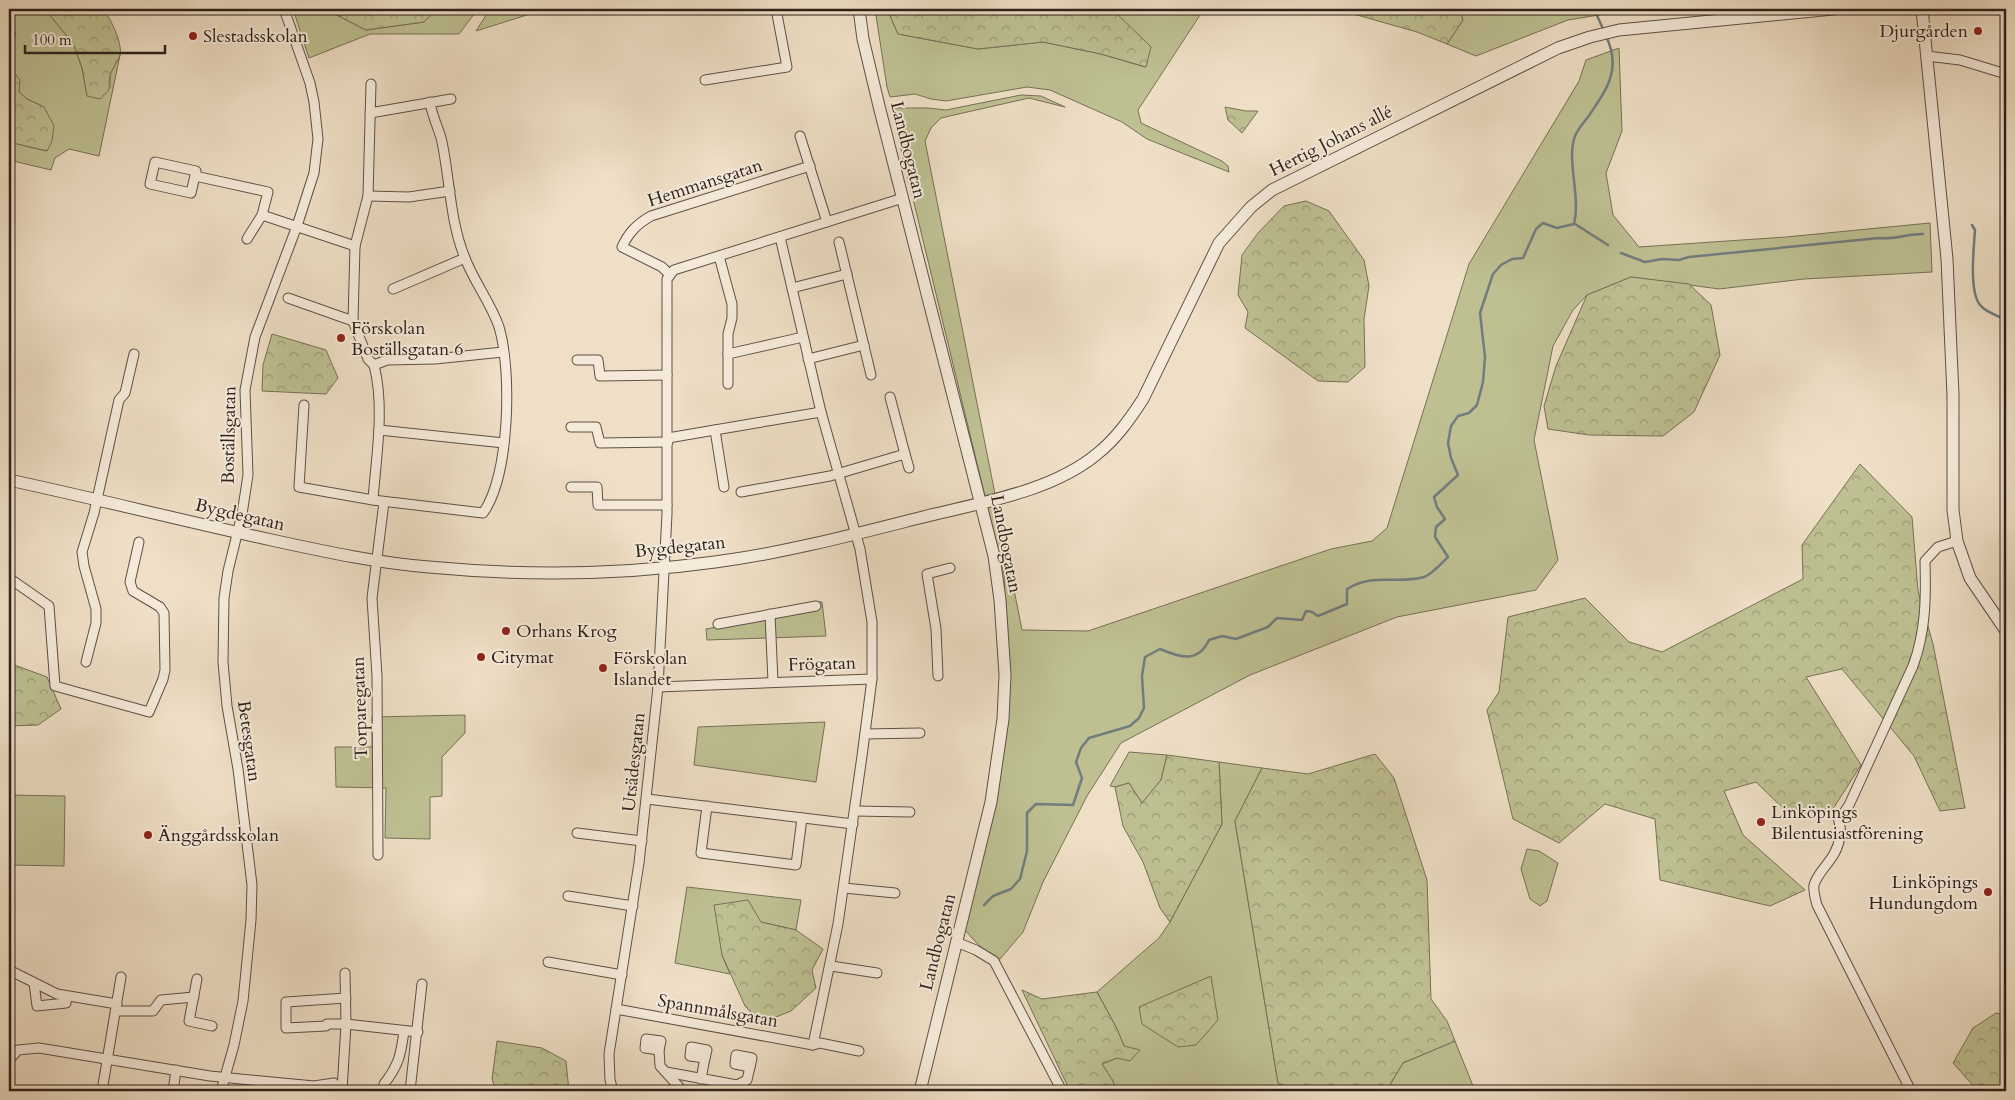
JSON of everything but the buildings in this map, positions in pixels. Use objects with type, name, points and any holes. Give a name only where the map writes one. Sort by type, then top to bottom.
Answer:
[{"type":"street","name":"Boställsgatan","points":[[238,532],[248,475],[244,390],[250,356],[260,320],[298,226],[314,173],[318,138],[314,102],[304,65],[284,9]]},
{"type":"street","points":[[705,80],[787,71],[776,9]]},
{"type":"street","name":"Landbogatan","points":[[859,9],[863,39],[902,198],[994,556],[1000,600],[1005,675],[1003,719],[991,802],[920,1091]]},
{"type":"street","name":"Hertig Johans allé","points":[[980,502],[1052,481],[1076,469],[1115,438],[1130,419],[1142,399],[1219,243],[1251,207],[1272,190],[1549,53],[1590,37],[1619,30],[1833,9]]},
{"type":"street","points":[[1922,9],[1948,277],[1953,395],[1953,510],[1957,541],[1970,578],[2006,631]]},
{"type":"street","points":[[1927,56],[1960,60],[2006,74]]},
{"type":"street","points":[[371,84],[368,196],[355,246],[353,321],[368,359],[374,365],[378,379],[378,430],[373,500]]},
{"type":"street","points":[[370,113],[451,99]]},
{"type":"street","points":[[304,405],[299,487],[384,502],[483,513],[489,505],[500,469],[504,443],[506,390],[503,352],[499,327],[465,258],[456,228],[442,139],[431,112],[430,102]]},
{"type":"street","points":[[800,136],[827,222]]},
{"type":"street","points":[[155,162],[196,171],[195,176],[192,194],[150,184],[155,162]]},
{"type":"street","name":"Hemmansgatan","points":[[669,274],[662,267],[620,250],[629,233],[637,224],[651,216],[810,166]]},
{"type":"street","points":[[195,176],[268,192],[262,215],[248,239]]},
{"type":"street","points":[[368,196],[409,197],[450,191]]},
{"type":"street","points":[[665,568],[668,506],[666,284],[669,274],[674,270],[902,198]]},
{"type":"street","points":[[262,215],[355,246]]},
{"type":"street","points":[[780,237],[821,412],[856,534],[866,576],[872,622],[872,679],[853,824],[831,966],[813,1045]]},
{"type":"street","points":[[840,242],[871,375]]},
{"type":"street","points":[[719,256],[732,304],[732,318],[728,334],[728,384]]},
{"type":"street","points":[[393,289],[465,258]]},
{"type":"street","points":[[792,288],[848,274]]},
{"type":"street","points":[[288,298],[353,321]]},
{"type":"street","points":[[728,354],[803,336]]},
{"type":"street","points":[[808,359],[864,345]]},
{"type":"street","points":[[374,365],[386,360],[435,359],[503,352]]},
{"type":"street","points":[[86,662],[96,623],[96,609],[82,552],[97,499],[120,400],[125,393],[134,354]]},
{"type":"street","points":[[577,360],[598,360],[600,376],[668,375]]},
{"type":"street","points":[[890,397],[909,468]]},
{"type":"street","points":[[571,427],[596,427],[600,443],[668,440],[821,412]]},
{"type":"street","points":[[378,430],[504,443]]},
{"type":"street","points":[[715,430],[724,487]]},
{"type":"street","points":[[741,492],[838,473],[905,454]]},
{"type":"street","name":"Bygdegatan","points":[[9,480],[238,532],[377,560],[428,567],[555,573],[665,568],[755,556],[856,534],[980,502]]},
{"type":"street","points":[[571,487],[597,487],[598,505],[668,506]]},
{"type":"street","points":[[377,560],[384,502]]},
{"type":"street","name":"Betesgatan","points":[[221,1091],[240,1015],[248,956],[252,885],[238,769],[227,706],[223,662],[224,598],[238,532]]},
{"type":"street","points":[[1911,1091],[1817,905],[1814,891],[1818,878],[1838,847],[1841,832],[1838,816],[1843,814],[1849,805],[1914,666],[1924,633],[1925,561],[1938,547],[1957,541]]},
{"type":"street","points":[[9,580],[50,606],[55,686],[149,712],[165,670],[164,613],[160,608],[133,591],[131,587],[130,582],[139,542]]},
{"type":"street","name":"Torparegatan","points":[[377,560],[372,585],[372,598],[377,694],[378,855]]},
{"type":"street","name":"Utsädesgatan","points":[[613,1091],[610,1080],[609,1054],[633,906],[647,799],[658,687],[665,568]]},
{"type":"street","points":[[938,676],[936,629],[927,574],[950,568]]},
{"type":"street","points":[[718,624],[816,606]]},
{"type":"street","name":"Frögatan","points":[[770,614],[773,682]]},
{"type":"street","name":"Frögatan","points":[[658,687],[872,679]]},
{"type":"street","points":[[865,734],[920,734]]},
{"type":"street","points":[[647,799],[853,824]]},
{"type":"street","points":[[707,806],[702,853],[796,865],[802,818]]},
{"type":"street","points":[[854,811],[910,812]]},
{"type":"street","points":[[576,833],[642,841]]},
{"type":"street","points":[[844,888],[895,893]]},
{"type":"street","points":[[568,896],[633,906]]},
{"type":"street","points":[[956,942],[976,950],[994,961],[1062,1091]]},
{"type":"street","points":[[548,962],[622,975]]},
{"type":"street","points":[[831,966],[877,973]]},
{"type":"street","points":[[9,970],[57,994],[116,1008],[153,1011],[161,1000],[194,996]]},
{"type":"street","points":[[342,1091],[346,1024],[345,973]]},
{"type":"street","points":[[102,1091],[121,977]]},
{"type":"street","points":[[197,979],[189,1021],[212,1026]]},
{"type":"street","points":[[34,983],[37,1006],[66,1003],[67,997]]},
{"type":"street","points":[[410,1091],[422,984]]},
{"type":"street","points":[[346,998],[286,1002],[286,1028],[346,1024],[418,1032]]},
{"type":"street","name":"Spannmålsgatan","points":[[616,1009],[813,1045],[820,1044],[859,1051]]},
{"type":"street","points":[[384,1084],[394,1071],[401,1056],[404,1031]]},
{"type":"street","points":[[9,1060],[14,1050],[39,1048],[225,1078],[314,1086],[334,1084]]},
{"type":"street","points":[[659,1050],[660,1066],[680,1088]]},
{"type":"street","points":[[701,1079],[705,1058]]},
{"type":"street","points":[[666,1072],[727,1084],[742,1084],[748,1080],[750,1067]]},
{"type":"street","points":[[173,1091],[176,1070]]},
{"type":"green space","points":[[9,9],[45,9],[74,45],[82,68],[87,96],[110,87],[110,74],[120,55],[99,156],[69,149],[55,158],[51,170],[9,160],[9,142],[47,151],[44,107],[27,99],[18,92],[9,66],[9,55],[16,33],[9,23]]},
{"type":"green space","points":[[45,9],[103,9],[106,13],[120,44],[120,55],[111,73],[109,89],[100,99],[87,96],[82,68],[74,45]]},
{"type":"green space","points":[[293,9],[325,9],[366,30],[424,22],[437,9],[478,9],[459,34],[370,34],[309,58]]},
{"type":"green space","points":[[325,9],[437,9],[424,22],[366,30]]},
{"type":"green space","points":[[490,9],[546,9],[476,31]]},
{"type":"green space","points":[[875,9],[887,9],[898,34],[978,49],[1043,42],[1101,54],[1145,67],[1115,9],[1204,9],[1138,110],[1141,123],[1222,161],[1228,166],[1229,172],[1147,139],[1122,122],[1050,90],[1027,87],[946,101],[915,94],[890,97]]},
{"type":"green space","points":[[887,9],[1115,9],[1118,15],[1151,47],[1146,67],[1101,54],[1043,42],[978,49],[898,34]]},
{"type":"green space","points":[[1347,9],[1459,9],[1463,20],[1447,44],[1417,32],[1350,13]]},
{"type":"green space","points":[[1459,9],[1603,9],[1605,14],[1568,20],[1476,56],[1447,44],[1463,20]]},
{"type":"green space","points":[[1619,48],[1622,131],[1606,173],[1613,215],[1639,247],[1786,237],[1930,223],[1932,272],[1804,279],[1719,289],[1631,277],[1587,295],[1573,310],[1553,346],[1534,440],[1558,560],[1536,590],[1397,617],[1250,675],[1121,743],[1087,796],[1043,882],[1023,932],[1000,959],[983,950],[965,930],[992,818],[1007,656],[1004,575],[893,116],[893,108],[946,110],[1021,95],[1041,96],[1065,107],[1029,98],[941,118],[931,128],[925,141],[1022,630],[1088,631],[1331,549],[1372,541],[1387,528],[1469,264],[1579,81],[1586,60]]},
{"type":"green space","points":[[9,66],[20,80],[19,92],[27,99],[44,107],[54,126],[52,141],[47,151],[9,142]]},
{"type":"green space","points":[[1225,107],[1258,111],[1242,133],[1228,120]]},
{"type":"green space","points":[[1306,201],[1329,211],[1364,260],[1369,286],[1364,319],[1365,367],[1348,382],[1318,381],[1245,328],[1248,312],[1238,295],[1242,255],[1258,233],[1284,206]]},
{"type":"green space","points":[[1631,277],[1689,284],[1711,305],[1720,355],[1694,412],[1663,436],[1589,435],[1548,429],[1544,406],[1556,366],[1587,295]]},
{"type":"green space","points":[[272,334],[326,350],[338,378],[326,394],[262,391],[263,365]]},
{"type":"green space","points":[[1860,464],[1912,517],[1918,591],[1933,644],[1965,808],[1940,811],[1914,756],[1842,669],[1806,677],[1861,765],[1833,809],[1791,816],[1756,782],[1724,791],[1743,835],[1805,890],[1770,906],[1660,880],[1655,819],[1605,804],[1559,843],[1513,819],[1487,710],[1499,692],[1508,617],[1585,598],[1629,642],[1662,652],[1803,579],[1802,545]]},
{"type":"green space","points":[[818,602],[822,602],[826,636],[707,640],[706,629],[819,609]]},
{"type":"green space","points":[[9,663],[47,677],[61,709],[38,725],[9,726]]},
{"type":"green space","points":[[465,715],[465,733],[442,757],[442,796],[430,797],[430,839],[385,838],[386,788],[336,787],[335,747],[372,747],[372,717]]},
{"type":"green space","points":[[825,722],[816,782],[694,765],[698,727]]},
{"type":"green space","points":[[1129,752],[1167,755],[1161,780],[1142,803],[1129,783],[1115,787],[1110,786]]},
{"type":"green space","points":[[1375,754],[1394,778],[1427,880],[1431,999],[1447,1021],[1455,1041],[1403,1063],[1386,1091],[1292,1091],[1278,1083],[1235,821],[1262,768],[1308,774]]},
{"type":"green space","points":[[1167,755],[1219,762],[1222,824],[1170,922],[1160,908],[1143,862],[1123,826],[1115,787],[1129,783],[1142,803],[1161,780]]},
{"type":"green space","points":[[1219,762],[1262,768],[1235,821],[1278,1083],[1292,1091],[1116,1091],[1113,1081],[1102,1064],[1117,1058],[1124,1046],[1097,992],[1159,938],[1170,922],[1222,824]]},
{"type":"green space","points":[[9,795],[65,796],[64,866],[9,865]]},
{"type":"green space","points":[[1527,849],[1539,851],[1558,863],[1547,901],[1540,906],[1530,899],[1521,869]]},
{"type":"green space","points":[[687,887],[801,900],[796,930],[761,922],[722,955],[730,974],[675,963]]},
{"type":"green space","points":[[748,900],[761,922],[796,930],[823,949],[812,970],[816,988],[791,1011],[761,1023],[745,1006],[722,955],[714,905]]},
{"type":"green space","points":[[1211,976],[1218,1020],[1196,1045],[1178,1047],[1142,1024],[1139,1007]]},
{"type":"green space","points":[[1022,990],[1042,999],[1097,992],[1124,1046],[1140,1050],[1130,1061],[1117,1058],[1102,1064],[1113,1081],[1116,1091],[1070,1091]]},
{"type":"green space","points":[[1996,1013],[2006,1015],[2006,1091],[1978,1091],[1953,1063],[1973,1028]]},
{"type":"green space","points":[[497,1041],[542,1048],[566,1061],[569,1091],[496,1091],[492,1079]]},
{"type":"green space","points":[[1455,1041],[1475,1091],[1386,1091],[1403,1063]]},
{"type":"waterway","points":[[1594,9],[1604,31]]},
{"type":"waterway","points":[[984,905],[993,896],[1011,889],[1020,879],[1027,851],[1027,813],[1036,804],[1073,805],[1082,778],[1076,762],[1081,748],[1089,738],[1130,726],[1139,718],[1144,708],[1142,676],[1145,657],[1160,649],[1181,656],[1194,656],[1205,648],[1209,640],[1222,636],[1236,639],[1268,627],[1277,618],[1302,620],[1306,611],[1318,616],[1347,604],[1347,589],[1357,584],[1376,580],[1404,580],[1424,577],[1433,572],[1448,557],[1435,537],[1436,527],[1445,519],[1437,507],[1434,497],[1458,475],[1451,458],[1448,443],[1451,426],[1458,416],[1469,413],[1477,405],[1483,382],[1485,357],[1480,313],[1493,274],[1501,265],[1512,259],[1523,258],[1536,229],[1543,223],[1557,228],[1574,224],[1576,202],[1572,156],[1573,146],[1576,133],[1601,97],[1610,78],[1613,59],[1606,36]]},
{"type":"waterway","points":[[1575,224],[1608,245]]},
{"type":"waterway","points":[[1972,225],[1975,230],[1973,259],[1975,293],[1982,307],[2006,320]]},
{"type":"waterway","points":[[1621,253],[1645,262],[1662,259],[1679,260],[1689,257],[1923,234]]},
{"type":"place","name":"Djurgården","points":[[1978,31]]},
{"type":"place","name":"Slestadsskolan","points":[[193,36]]},
{"type":"place","name":"Förskolan Boställsgatan 6","points":[[341,338]]},
{"type":"place","name":"Orhans Krog","points":[[506,631]]},
{"type":"place","name":"Citymat","points":[[481,657]]},
{"type":"place","name":"Förskolan Islandet","points":[[603,668]]},
{"type":"place","name":"Linköpings Bilentusiastförening","points":[[1761,822]]},
{"type":"place","name":"Änggårdsskolan","points":[[148,835]]},
{"type":"place","name":"Linköpings Hundungdom","points":[[1988,892]]}]
